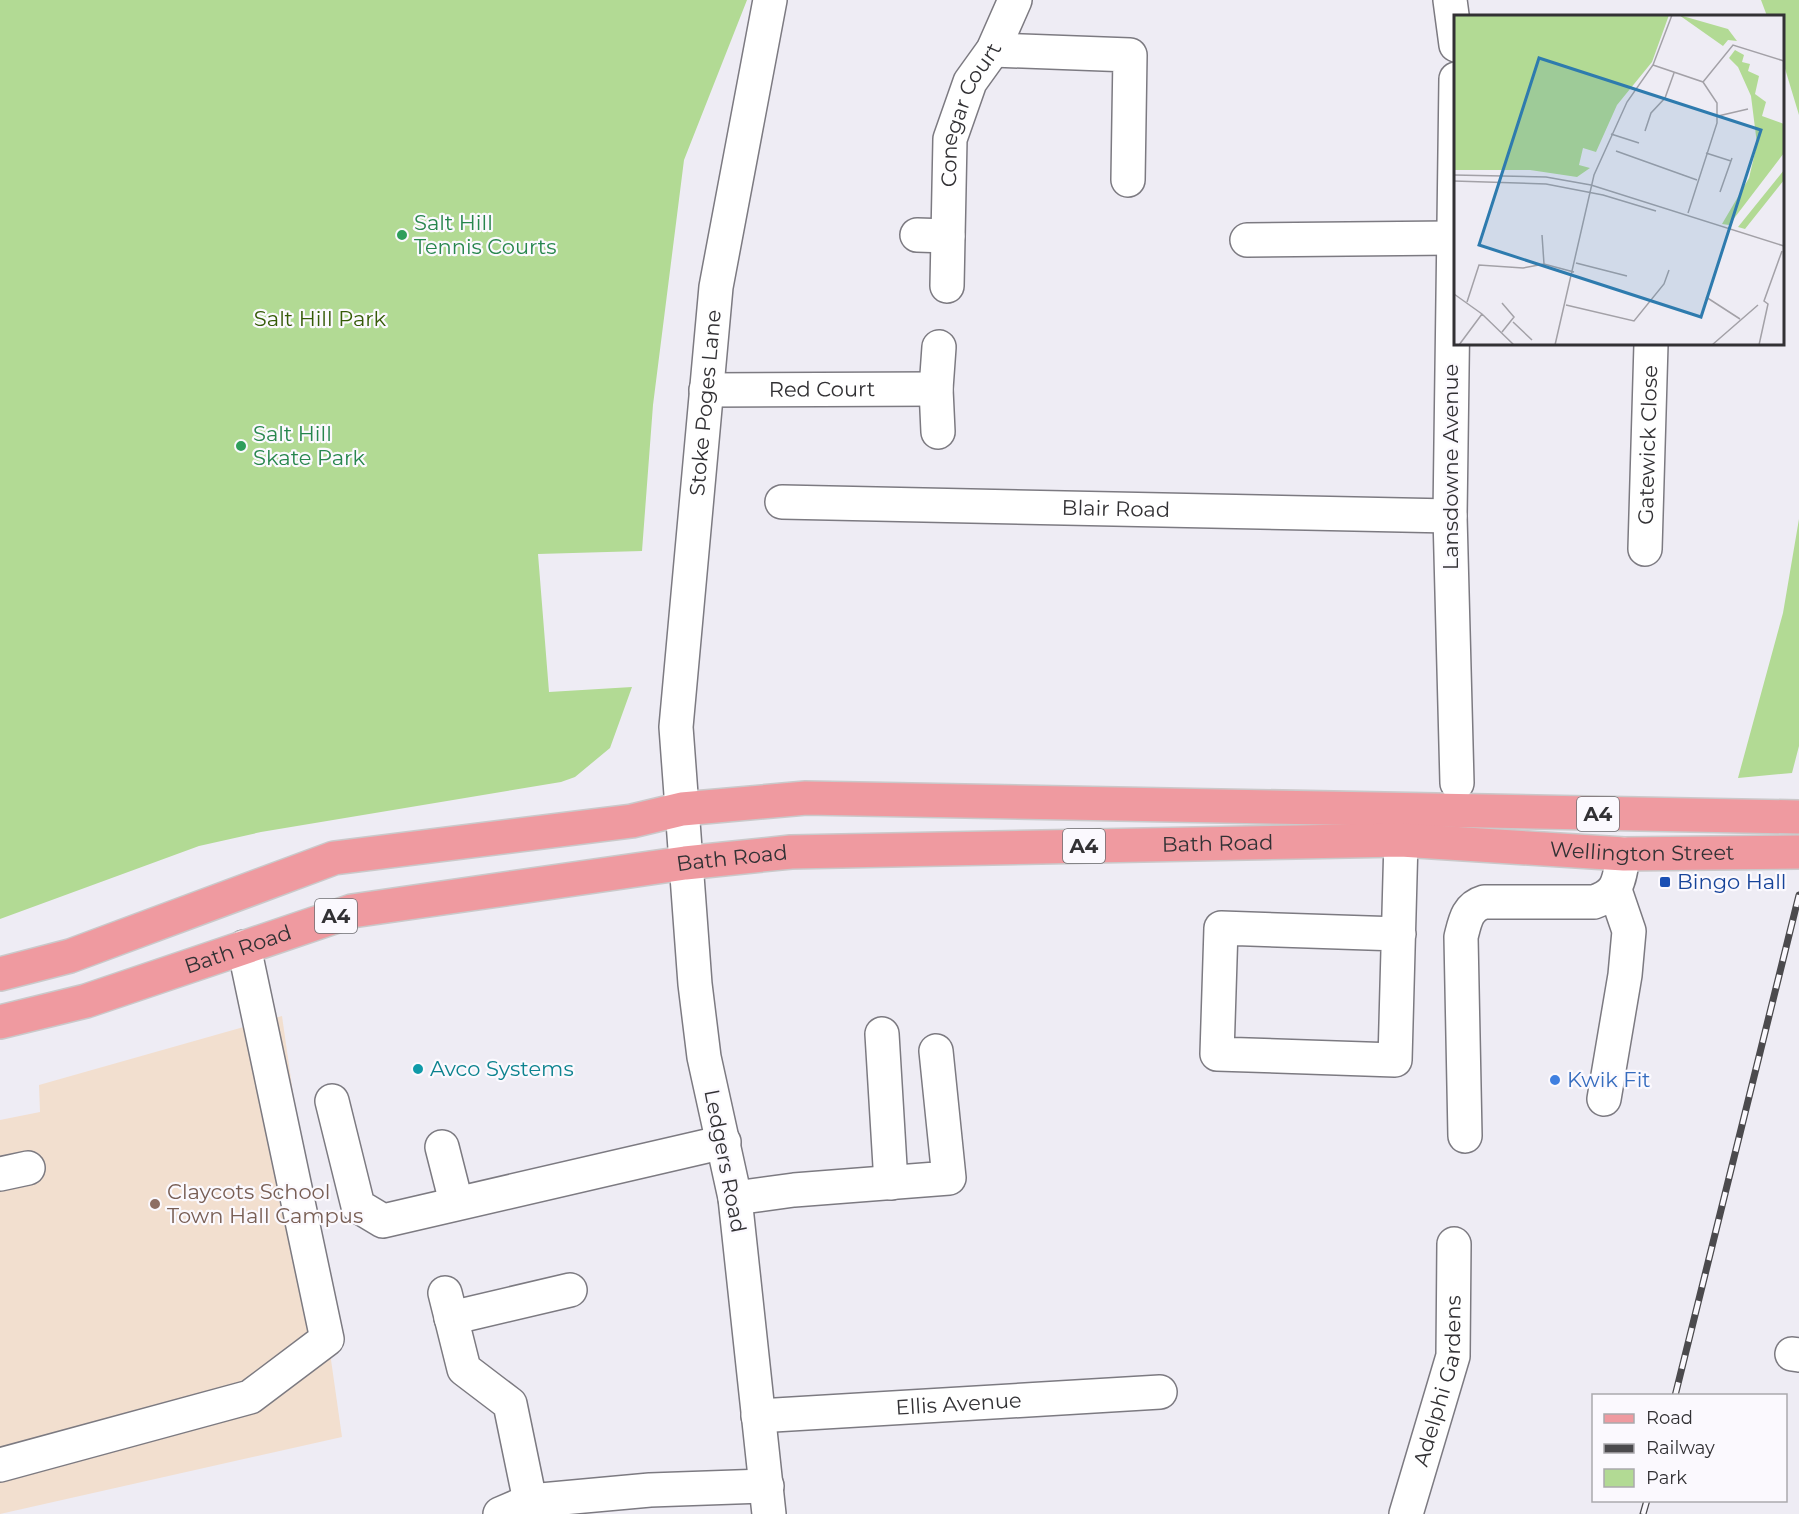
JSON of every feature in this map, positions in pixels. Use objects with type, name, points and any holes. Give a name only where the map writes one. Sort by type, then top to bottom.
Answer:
[{"type":"main road","name":"Bath Road","points":[[0,974],[70,956],[334,858],[632,821],[682,808],[806,798],[1457,797]]},
{"type":"main road","name":"Wellington Street","points":[[1457,797],[1739,818],[1799,817]]},
{"type":"main road","name":"Bath Road","points":[[0,1022],[86,1001],[352,911],[685,863],[791,852],[1401,840],[1484,844]]},
{"type":"main road","name":"Wellington Street","points":[[1484,844],[1623,854],[1799,852]]},
{"type":"street","name":"Stoke Poges Lane","points":[[682,808],[676,728],[716,287],[770,0]]},
{"type":"street","name":"Conegar Court","points":[[947,286],[932,236],[950,139],[970,82],[993,50],[1016,0]]},
{"type":"street","points":[[1450,0],[1454,36]]},
{"type":"street","points":[[993,50],[1111,48],[1130,55],[1128,180]]},
{"type":"street","name":"Lansdowne Avenue","points":[[1454,131],[1450,516],[1457,797]]},
{"type":"street","points":[[1247,240],[1452,238]]},
{"type":"street","name":"Gatewick Close","points":[[1645,549],[1651,345]]},
{"type":"street","points":[[938,432],[936,389],[939,347]]},
{"type":"street","name":"Red Court","points":[[706,390],[936,389]]},
{"type":"street","name":"Blair Road","points":[[782,502],[1450,516]]},
{"type":"street","name":"Ledgers Road","points":[[682,808],[689,931],[704,1057],[735,1198],[768,1500]]},
{"type":"street","points":[[1399,934],[1221,928],[1217,1054],[1395,1060],[1399,934],[1401,840]]},
{"type":"street","points":[[1604,1099],[1625,975],[1629,931],[1615,890],[1623,854]]},
{"type":"street","points":[[1466,1136],[1461,937],[1467,914],[1475,905],[1484,902],[1594,902],[1607,898],[1615,890]]},
{"type":"street","points":[[0,1465],[250,1397],[327,1339],[244,947]]},
{"type":"street","points":[[882,1034],[891,1182]]},
{"type":"street","points":[[735,1198],[794,1190],[949,1178],[936,1051]]},
{"type":"street","points":[[332,1101],[358,1206],[383,1221],[456,1202],[724,1142]]},
{"type":"street","points":[[442,1147],[456,1202]]},
{"type":"street","name":"Adelphi Gardens","points":[[1406,1514],[1453,1356],[1454,1244]]},
{"type":"street","points":[[570,1290],[448,1305],[464,1369],[510,1404],[515,1508],[650,1490],[768,1500]]},
{"type":"street","name":"Ellis Avenue","points":[[758,1416],[1160,1392]]},
{"type":"shaded area","name":"Claycots School Town Hall Campus","points":[[282,1016],[342,1437],[0,1514],[0,1120],[40,1112],[39,1085]]},
{"type":"green space","name":"Salt Hill Park","points":[[0,0],[747,0],[684,160],[653,405],[642,551],[538,554],[549,692],[632,687],[610,748],[575,777],[561,782],[261,832],[199,846],[0,919]]},
{"type":"green space","points":[[1761,0],[1799,0],[1799,115],[1784,65],[1784,15],[1767,15]]},
{"type":"green space","points":[[1799,519],[1799,746],[1792,773],[1738,778],[1783,613]]},
{"type":"railway","points":[[1675,1394],[1799,895]]},
{"type":"railway","points":[[1643,1514],[1646,1502]]},
{"type":"place","name":"Salt Hill Tennis Courts","points":[[402,235]]},
{"type":"place","name":"Salt Hill Skate Park","points":[[241,446]]},
{"type":"place","name":"Bingo Hall","points":[[1665,882]]},
{"type":"place","name":"Avco Systems","points":[[418,1069]]},
{"type":"place","name":"Kwik Fit","points":[[1555,1080]]},
{"type":"place","name":"Claycots School Town Hall Campus","points":[[155,1204]]}]
